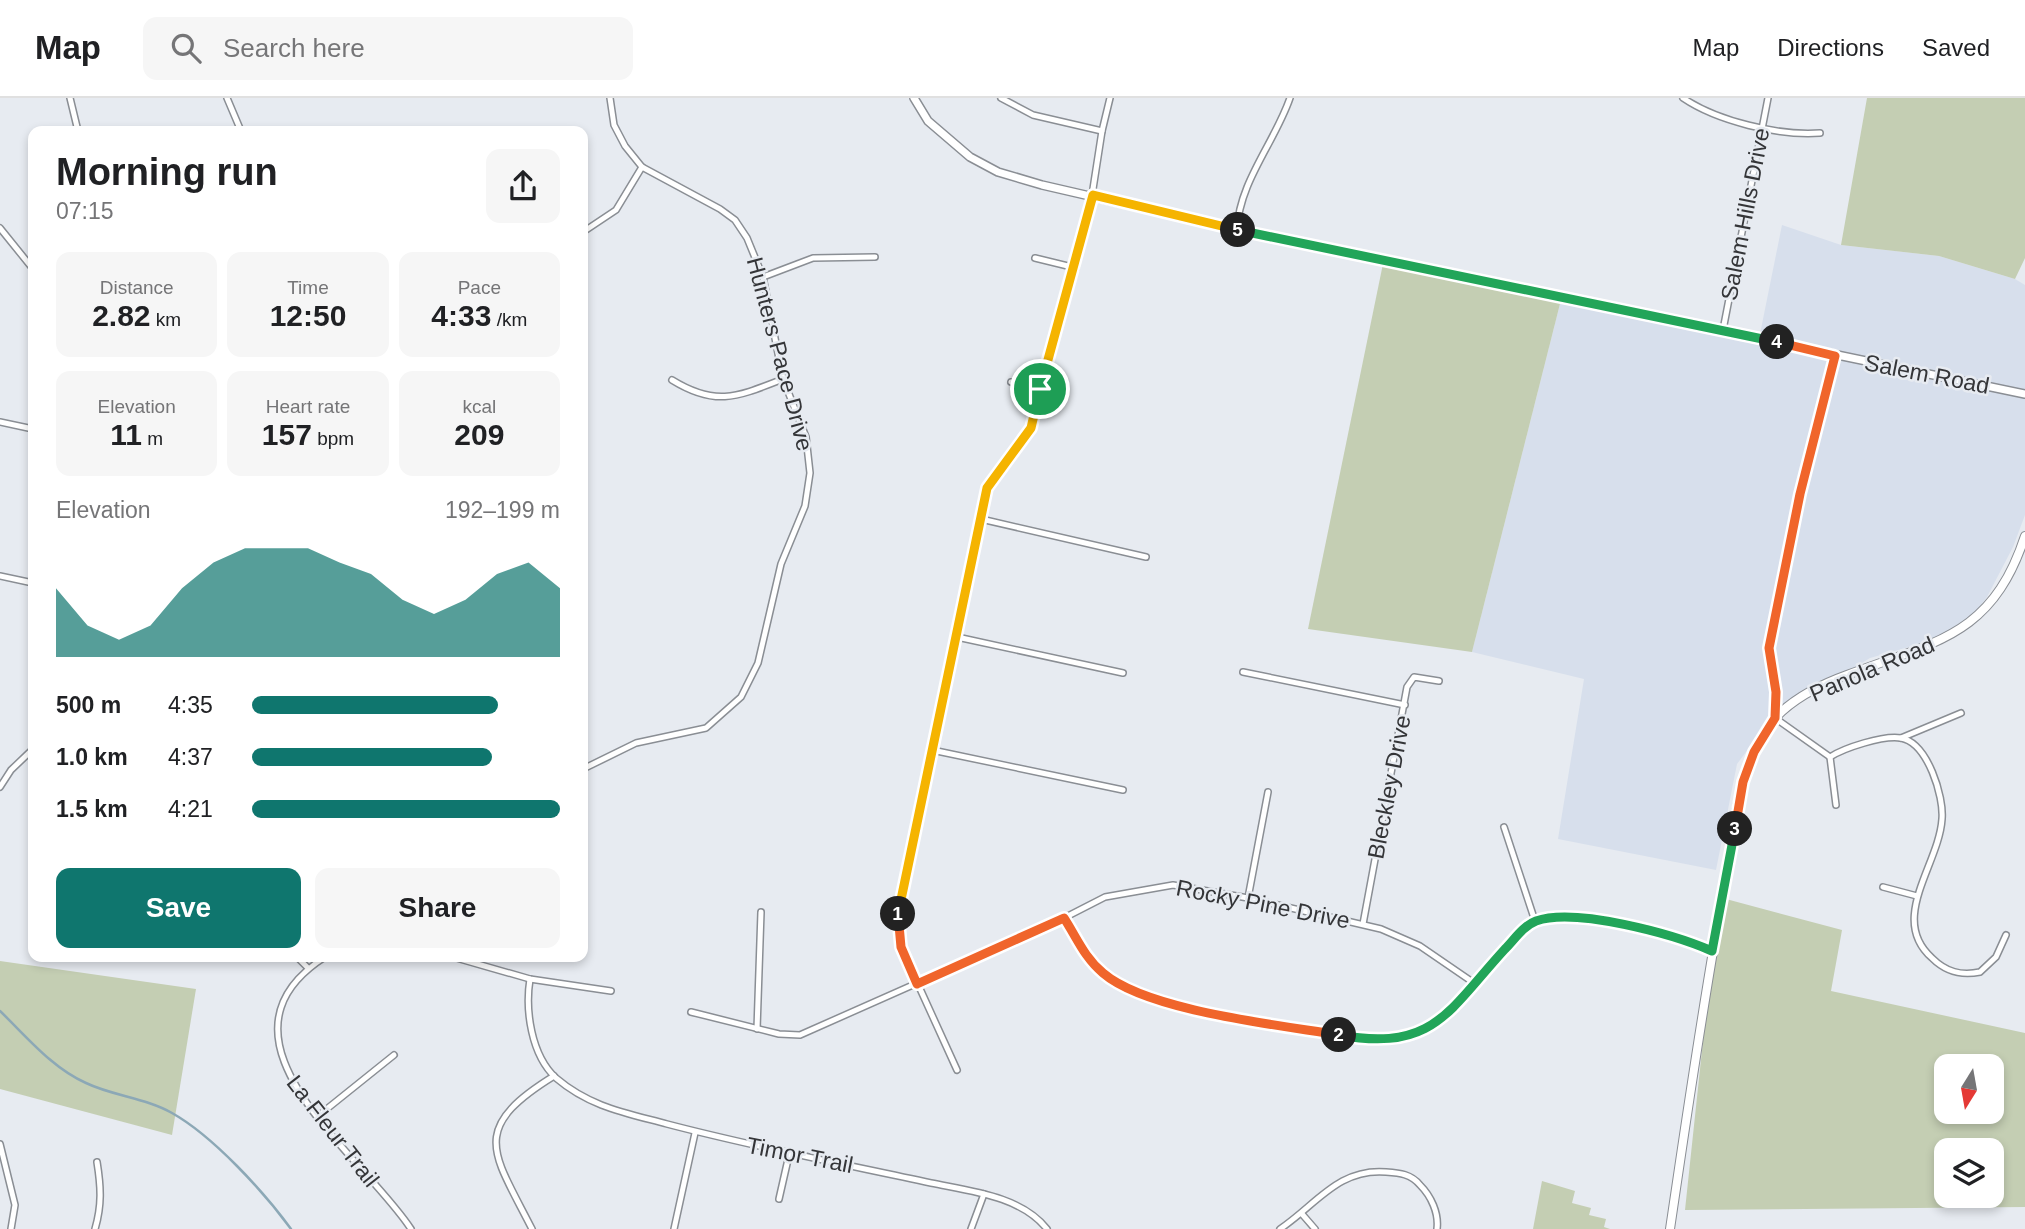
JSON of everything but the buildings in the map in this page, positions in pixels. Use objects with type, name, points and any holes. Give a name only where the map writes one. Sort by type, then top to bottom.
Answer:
[{"type":"main road","name":"Panola Road","points":[[1670,1229],[1712,951],[1743,782],[1754,752],[1775,718],[1826,683],[1948,637],[1976,618],[2001,592],[2025,536]]},
{"type":"street","points":[[70,98],[77,126]]},
{"type":"street","points":[[227,98],[239,126]]},
{"type":"street","name":"Hunters Pace Drive","points":[[588,767],[636,743],[706,728],[741,697],[752,679],[781,564],[805,506],[810,473],[806,437],[783,380],[763,277],[747,238],[735,220],[642,167],[625,146],[614,125],[610,98]]},
{"type":"street","name":"Salem Road","points":[[914,98],[929,121],[970,157],[998,172],[1041,186],[1093,195],[1237,230],[2025,394]]},
{"type":"street","points":[[1001,98],[1033,115],[1102,131]]},
{"type":"street","points":[[957,1070],[901,947],[898,916],[981,519],[993,478],[1031,428],[1076,268],[1093,195],[1102,131],[1110,98]]},
{"type":"street","points":[[1237,230],[1238,214],[1247,188],[1290,98]]},
{"type":"street","points":[[1682,98],[1716,117],[1762,127],[1820,133]]},
{"type":"street","name":"Salem Hills Drive","points":[[1723,330],[1768,98]]},
{"type":"street","points":[[588,229],[616,210],[642,167]]},
{"type":"street","points":[[0,228],[28,263]]},
{"type":"street","points":[[763,277],[813,258],[875,257]]},
{"type":"street","points":[[1035,258],[1076,268]]},
{"type":"street","points":[[1835,356],[1800,494],[1772,632],[1769,660],[1776,692],[1775,718],[1830,757],[1836,805]]},
{"type":"street","points":[[672,380],[702,396],[726,398],[783,380]]},
{"type":"street","points":[[1011,382],[1040,389]]},
{"type":"street","points":[[0,422],[28,428]]},
{"type":"street","points":[[981,519],[1146,556]]},
{"type":"street","points":[[0,576],[28,582]]},
{"type":"street","points":[[957,637],[1123,673]]},
{"type":"street","points":[[1243,671],[1405,705]]},
{"type":"street","name":"Bleckley Drive","points":[[1363,924],[1407,687],[1414,677],[1438,681]]},
{"type":"street","points":[[1776,692],[1793,705]]},
{"type":"street","points":[[1830,757],[1853,747],[1901,738],[1961,713]]},
{"type":"street","points":[[1901,738],[1912,744],[1927,763],[1942,800],[1942,822],[1917,895],[1913,926],[1917,939],[1928,955],[1952,971],[1980,972],[1996,957],[2006,935]]},
{"type":"street","points":[[932,750],[1123,790]]},
{"type":"street","points":[[0,787],[11,769],[28,754]]},
{"type":"street","points":[[1248,898],[1268,792]]},
{"type":"street","points":[[1504,827],[1535,921]]},
{"type":"street","name":"Rocky Pine Drive","points":[[691,1012],[779,1034],[800,1035],[1064,918],[1105,897],[1173,885],[1248,898],[1363,924],[1420,946],[1474,983]]},
{"type":"street","points":[[1883,887],[1917,895]]},
{"type":"street","points":[[757,1029],[761,912]]},
{"type":"street","points":[[1064,918],[1079,948],[1093,964],[1123,987],[1140,995],[1223,1015],[1365,1040],[1411,1036],[1434,1026],[1455,1009],[1474,983],[1523,929],[1535,921],[1571,915],[1651,932],[1712,951]]},
{"type":"street","points":[[302,962],[308,968]]},
{"type":"street","name":"La Fleur Trail","points":[[317,962],[308,968],[283,1006],[278,1038],[286,1073],[305,1103],[411,1229]]},
{"type":"street","points":[[470,962],[530,979],[611,990]]},
{"type":"street","points":[[530,979],[527,998],[530,1025],[540,1052],[554,1076],[510,1107],[500,1121],[496,1138],[497,1155],[532,1229]]},
{"type":"street","points":[[318,1116],[394,1055]]},
{"type":"street","name":"Timor Trail","points":[[554,1076],[591,1102],[695,1133],[789,1155],[984,1194],[1018,1206],[1047,1229]]},
{"type":"street","points":[[674,1229],[695,1133]]},
{"type":"street","points":[[0,1144],[15,1205],[11,1229]]},
{"type":"street","points":[[779,1199],[789,1155]]},
{"type":"street","points":[[95,1229],[101,1211],[102,1189],[97,1163]]},
{"type":"street","points":[[1280,1229],[1302,1214],[1336,1183],[1355,1174],[1370,1171],[1399,1173],[1414,1178],[1426,1191],[1434,1206],[1437,1229]]},
{"type":"street","points":[[971,1229],[984,1194]]},
{"type":"street","points":[[1302,1214],[1315,1229]]},
{"type":"shaded area","points":[[1782,225],[1841,245],[1939,256],[2015,279],[2025,285],[2025,515],[2013,547],[1987,597],[1959,633],[1870,658],[1770,720],[1737,764],[1716,870],[1558,839],[1584,679],[1472,652],[1563,292],[1760,334]]},
{"type":"green space","points":[[1867,98],[2025,98],[2025,258],[2015,279],[1939,256],[1841,245]]},
{"type":"green space","points":[[1385,254],[1563,292],[1472,652],[1308,629]]},
{"type":"green space","points":[[1726,899],[1842,930],[1831,991],[2025,1033],[2025,1207],[2004,1207],[2004,1138],[1934,1138],[1934,1208],[1685,1210],[1713,947]]},
{"type":"green space","points":[[0,961],[196,989],[172,1135],[0,1089]]},
{"type":"green space","points":[[1542,1181],[1575,1191],[1572,1203],[1591,1208],[1589,1215],[1606,1219],[1604,1227],[1610,1229],[1533,1229]]},
{"type":"waterway","points":[[0,1011],[40,1051],[74,1077],[96,1087],[162,1108],[188,1123],[237,1166],[291,1229]]},
{"type":"route","points":[[1093,195],[1237,230],[1723,330],[1835,356],[1800,494],[1769,648],[1776,692],[1775,718],[1754,752],[1743,782],[1712,951],[1651,932],[1571,915],[1535,921],[1523,929],[1474,983],[1455,1009],[1434,1026],[1411,1036],[1365,1040],[1223,1015],[1140,995],[1123,987],[1093,964],[1079,948],[1073,931],[1064,918],[917,984],[901,947],[898,916],[932,750],[987,488],[1031,428],[1040,389],[1076,268],[1093,195]]}]
